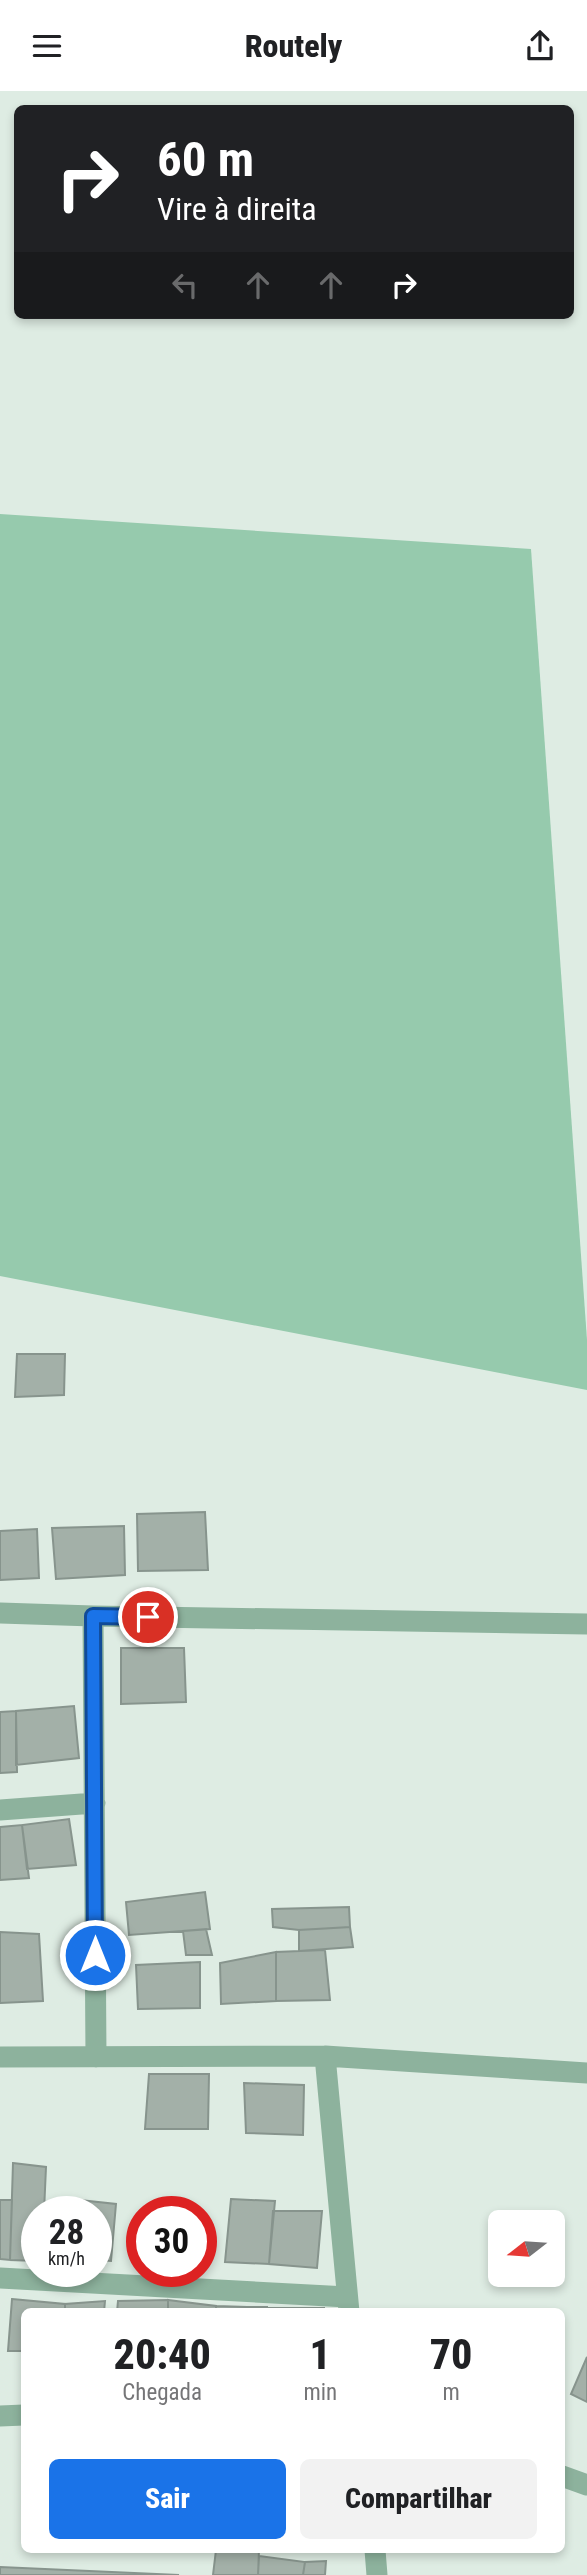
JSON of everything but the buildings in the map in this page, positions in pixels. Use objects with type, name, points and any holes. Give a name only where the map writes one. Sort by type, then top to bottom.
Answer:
[{"type":"street","points":[[0,1612],[587,1624]]},
{"type":"street","points":[[93,1616],[96,2057]]},
{"type":"street","points":[[0,1810],[95,1803]]},
{"type":"street","points":[[0,2278],[348,2304],[325,2056]]},
{"type":"street","points":[[0,2057],[325,2056],[587,2073]]},
{"type":"street","points":[[0,2416],[21,2415]]},
{"type":"street","points":[[565,2477],[587,2485]]},
{"type":"street","points":[[374,2553],[377,2575]]},
{"type":"green space","points":[[0,514],[531,549],[587,1340],[587,1390],[0,1276]]},
{"type":"route","points":[[95,1955],[93,1616],[148,1617]]}]
